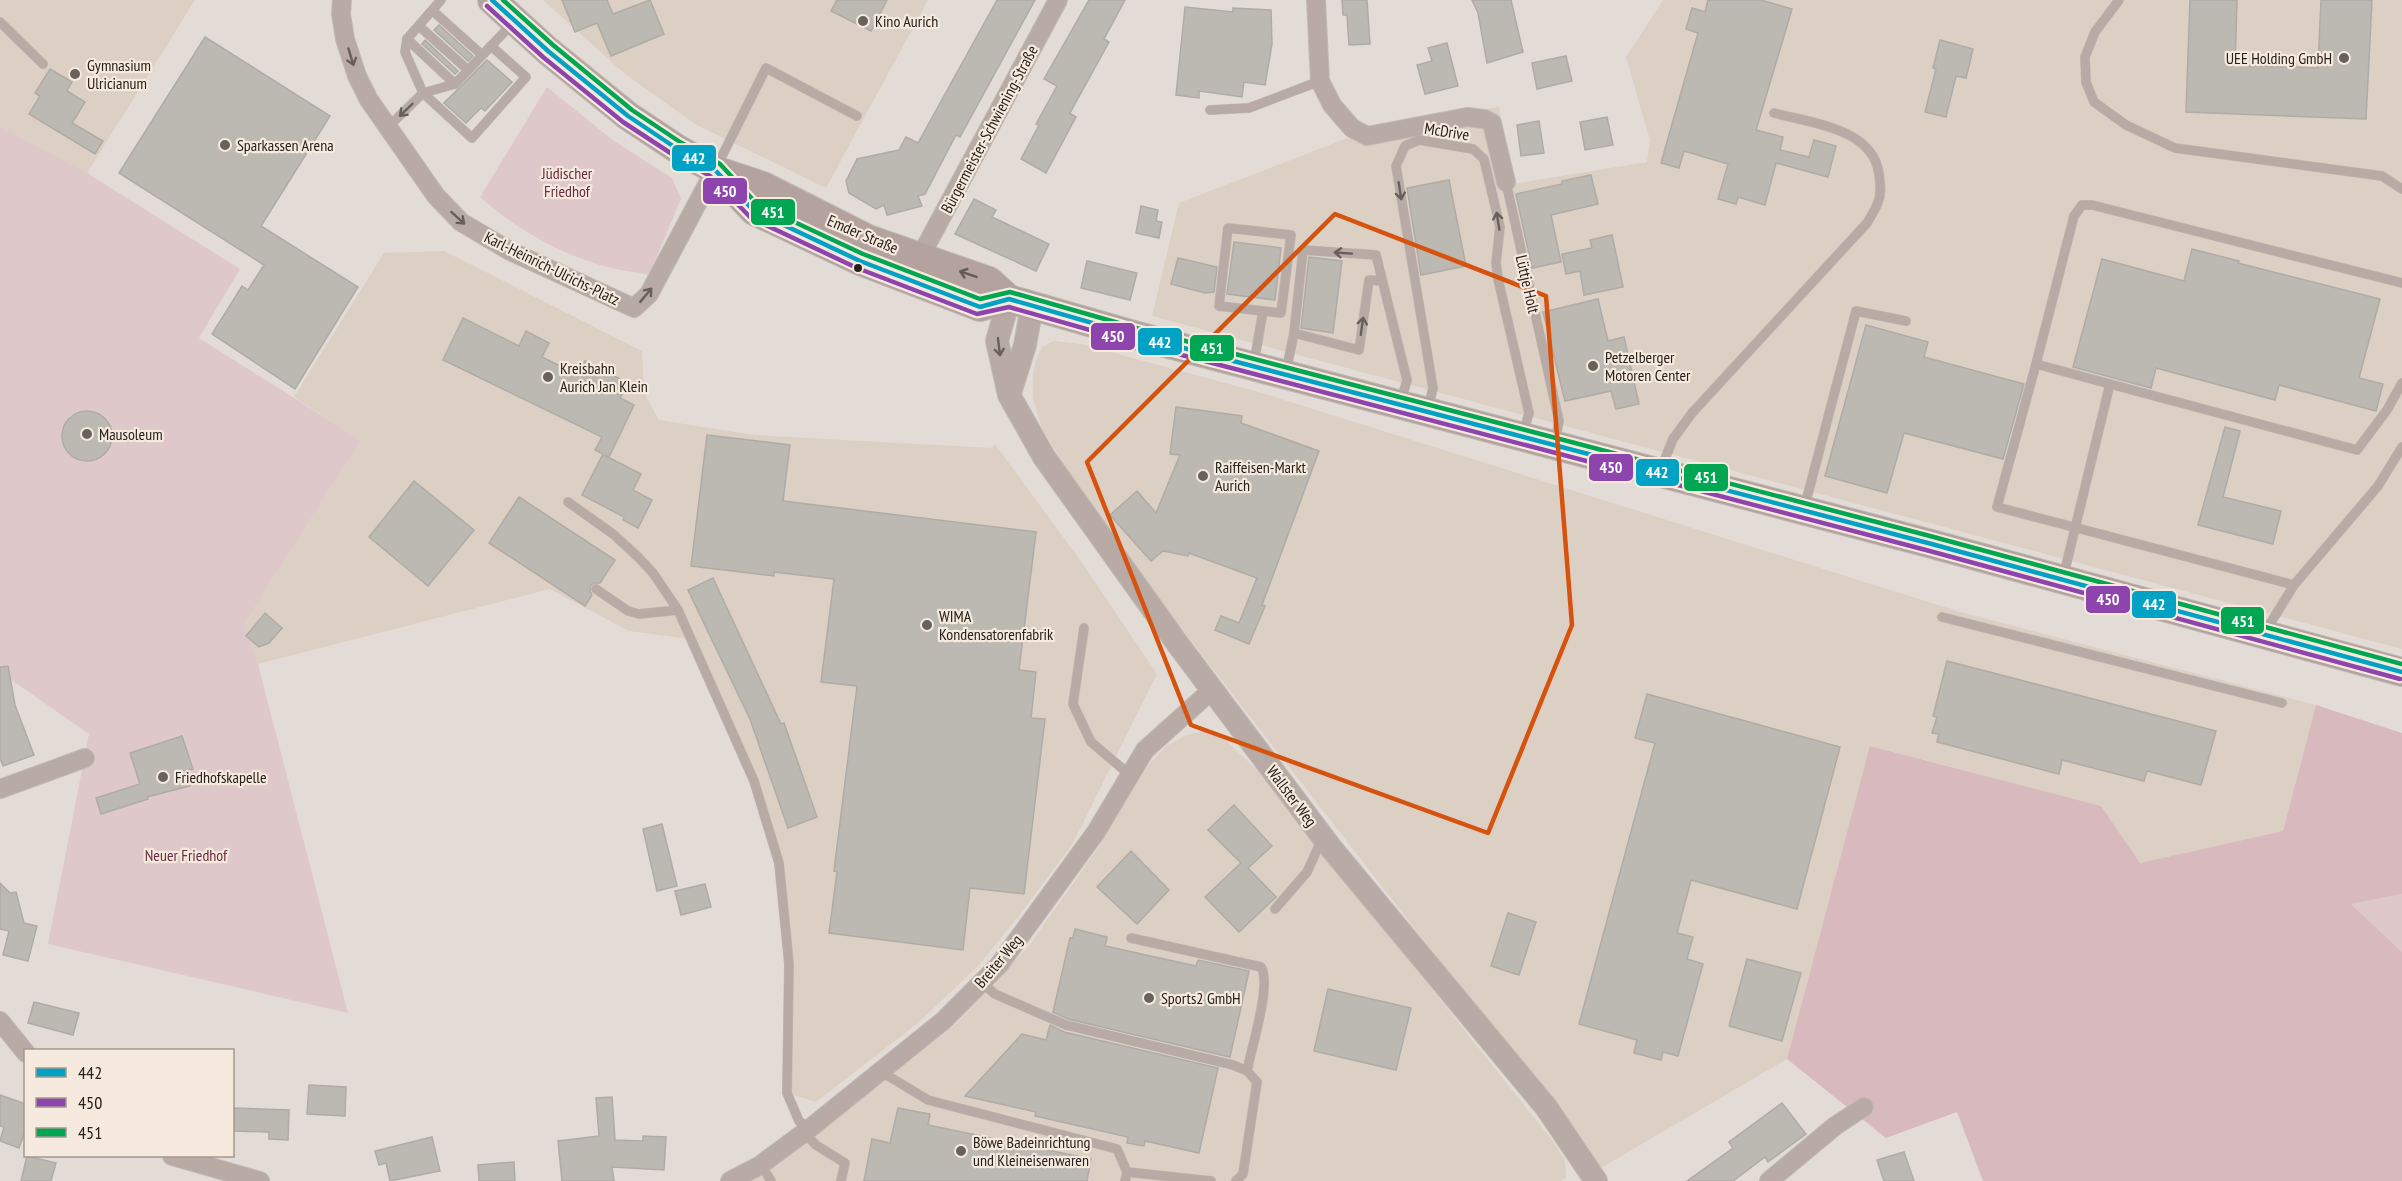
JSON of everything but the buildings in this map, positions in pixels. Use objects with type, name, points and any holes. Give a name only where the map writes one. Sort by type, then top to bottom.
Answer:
[{"type":"main road","name":"Emder Straße","points":[[492,0],[628,116],[676,148],[715,170],[763,186],[849,230],[990,281],[1020,303]]},
{"type":"main road","name":"Emder Straße","points":[[715,170],[754,211],[860,261],[980,307],[1020,303],[2402,672]]},
{"type":"street","name":"Karl-Heinrich-Ulrichs-Platz","points":[[342,0],[341,14],[345,39],[357,76],[369,100],[436,196],[461,222],[510,251],[634,308],[649,294],[715,170]]},
{"type":"street","name":"Bürgermeister-Schwiening-Straße","points":[[922,258],[926,246],[1059,0]]},
{"type":"street","points":[[1316,0],[1320,81]]},
{"type":"street","name":"Lüttje Holt","points":[[1320,81],[1332,105],[1352,128],[1366,136],[1467,117],[1484,119],[1492,123],[1506,182]]},
{"type":"street","name":"Wallster Weg","points":[[1020,303],[1025,345],[1009,395],[1044,457],[1323,837],[1546,1107],[1596,1181]]},
{"type":"street","name":"Breiter Weg","points":[[730,1181],[761,1164],[806,1131],[943,1021],[999,965],[1096,832],[1145,750],[1214,690]]},
{"type":"street","points":[[0,789],[85,758]]},
{"type":"street","points":[[0,1047],[3,1025]]},
{"type":"street","points":[[3,1025],[24,1051]]},
{"type":"street","points":[[1769,1181],[1835,1126],[1864,1107]]},
{"type":"street","points":[[179,1157],[260,1181]]},
{"type":"lane","points":[[441,0],[407,39],[405,52],[423,93],[472,138],[526,77],[491,46]]},
{"type":"lane","points":[[2119,0],[2095,32],[2085,57],[2086,82],[2094,102],[2126,125],[2175,148],[2382,176],[2402,189]]},
{"type":"lane","points":[[433,11],[482,56]]},
{"type":"lane","points":[[388,127],[423,93],[455,84],[515,21]]},
{"type":"lane","points":[[0,22],[43,64]]},
{"type":"lane","points":[[419,26],[468,70]]},
{"type":"lane","points":[[407,39],[455,84]]},
{"type":"lane","points":[[715,170],[766,68],[856,116]]},
{"type":"lane","points":[[1210,110],[1249,108],[1320,81]]},
{"type":"lane","points":[[1659,472],[1673,439],[1692,413],[1867,223],[1879,201],[1881,189],[1878,164],[1868,146],[1847,133],[1774,113]]},
{"type":"lane","name":"McDrive","points":[[1414,407],[1433,387],[1396,166],[1405,146],[1419,140],[1473,149],[1484,159],[1500,227],[1496,263],[1498,279],[1529,413],[1522,436]]},
{"type":"lane","name":"Lüttje Holt","points":[[1506,182],[1559,421],[1554,444]]},
{"type":"lane","points":[[2294,585],[1996,507],[2074,216],[2082,205],[2092,205],[2402,284]]},
{"type":"lane","points":[[1228,228],[1290,235],[1281,313],[1263,311],[1219,306],[1228,228]]},
{"type":"lane","points":[[1285,373],[1294,333],[1303,250],[1376,255],[1414,407]]},
{"type":"lane","points":[[1294,333],[1359,350],[1369,280],[1382,280]]},
{"type":"lane","points":[[1254,365],[1263,311]]},
{"type":"lane","points":[[1803,511],[1856,311],[1906,321]]},
{"type":"lane","points":[[2036,364],[2357,450],[2402,383]]},
{"type":"lane","points":[[2062,580],[2110,384]]},
{"type":"lane","points":[[2264,634],[2294,585],[2378,486],[2402,447]]},
{"type":"lane","points":[[568,502],[613,534],[638,557],[653,573],[678,610],[754,781],[779,863],[789,964],[787,1093],[799,1121],[816,1145],[845,1162],[841,1181]]},
{"type":"lane","points":[[596,589],[628,611],[639,614],[678,610]]},
{"type":"lane","points":[[1942,617],[2282,703]]},
{"type":"lane","points":[[1084,628],[1073,704],[1090,742],[1130,775]]},
{"type":"lane","points":[[1275,909],[1307,872],[1323,837]]},
{"type":"lane","points":[[1131,938],[1261,966],[1264,972],[1264,990],[1247,1071]]},
{"type":"lane","points":[[981,982],[995,994],[1066,1025],[1233,1065],[1247,1071],[1257,1082],[1244,1174],[1236,1181]]},
{"type":"lane","points":[[880,1071],[928,1100],[1117,1149],[1126,1177],[1210,1181]]},
{"type":"lane","points":[[761,1164],[771,1181]]},
{"type":"highlighted area","points":[[1335,214],[1546,296],[1572,625],[1488,833],[1191,725],[1087,462]]},
{"type":"shaded area","name":"Gymnasium Ulricianum","points":[[0,0],[195,0],[87,173],[0,126]]},
{"type":"shaded area","points":[[543,0],[928,0],[826,188],[695,124],[625,74]]},
{"type":"shaded area","points":[[1663,0],[2402,0],[2402,649],[1152,316],[1179,203],[1358,134],[1499,107],[1513,184],[1647,162],[1650,140],[1626,57]]},
{"type":"shaded area","points":[[444,251],[642,351],[644,393],[659,420],[754,435],[992,448],[995,444],[1085,567],[1157,674],[1073,843],[1019,916],[977,967],[918,1023],[816,1102],[787,1093],[792,966],[779,863],[754,781],[690,639],[629,631],[550,589],[258,664],[244,624],[361,440],[294,397],[384,253]]},
{"type":"shaded area","points":[[1054,341],[1081,344],[1262,393],[1957,611],[2316,705],[2283,831],[2140,863],[2101,806],[1871,746],[1787,1059],[1601,1168],[1561,1113],[1513,1055],[1091,512],[1042,428],[1033,399],[1033,374],[1036,360],[1042,347]]},
{"type":"shaded area","points":[[2316,705],[2402,733],[2402,894],[2351,904],[2402,952],[2402,1181],[1983,1181],[1957,1112],[1886,1138],[1787,1059],[1870,746],[2101,806],[2140,863],[2283,831]]},
{"type":"shaded area","points":[[1202,731],[1219,734],[1257,770],[1552,1140],[1565,1160],[1566,1178],[1561,1181],[753,1181],[803,1146],[957,1023],[1028,947],[1098,848],[1146,768],[1165,747],[1184,736]]},
{"type":"green space","name":"Jüdischer Friedhof","points":[[547,87],[614,141],[672,178],[681,199],[649,275],[576,257],[518,226],[480,197]]},
{"type":"green space","name":"Neuer Friedhof","points":[[0,126],[87,173],[240,269],[199,338],[361,440],[244,624],[258,664],[348,1013],[48,944],[89,734],[0,672]],"holes":[[[91,410],[108,420],[113,437],[103,457],[82,462],[65,450],[61,431],[70,416]]]},
{"type":"green space","points":[[2402,894],[2402,952],[2351,904]]},
{"type":"transit line","name":"442","points":[[492,0],[548,51],[628,116],[676,148],[715,170],[754,211],[860,261],[980,307],[1009,299],[1134,335],[1928,543],[2402,672]]},
{"type":"transit line","name":"451","points":[[503,0],[632,110],[680,142],[720,164],[758,205],[863,254],[980,299],[1010,292],[1136,328],[1930,536],[2402,664]]},
{"type":"transit line","name":"450","points":[[487,6],[543,57],[623,122],[710,176],[751,218],[857,268],[977,314],[1009,307],[1132,342],[1926,550],[2400,679]]},
{"type":"place","name":"Kino Aurich","points":[[863,21]]},
{"type":"place","name":"UEE Holding GmbH","points":[[2344,58]]},
{"type":"place","name":"Gymnasium Ulricianum","points":[[75,74]]},
{"type":"place","name":"Sparkassen Arena","points":[[225,145]]},
{"type":"place","name":"Petzelberger Motoren Center","points":[[1593,366]]},
{"type":"place","name":"Kreisbahn Aurich Jan Klein","points":[[548,377]]},
{"type":"place","name":"Mausoleum","points":[[87,434]]},
{"type":"place","name":"Raiffeisen-Markt Aurich","points":[[1203,476]]},
{"type":"place","name":"WIMA Kondensatorenfabrik","points":[[927,625]]},
{"type":"place","name":"Friedhofskapelle","points":[[163,777]]},
{"type":"place","name":"Sports2 GmbH","points":[[1149,998]]},
{"type":"place","name":"Böwe Badeinrichtung und Kleineisenwaren","points":[[961,1151]]}]
